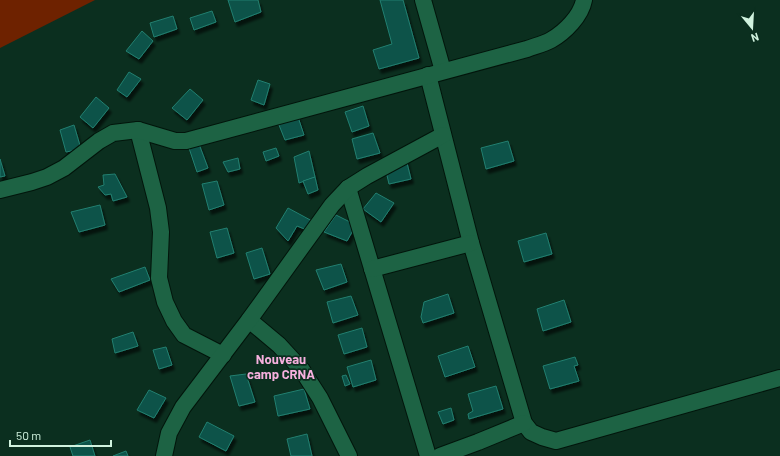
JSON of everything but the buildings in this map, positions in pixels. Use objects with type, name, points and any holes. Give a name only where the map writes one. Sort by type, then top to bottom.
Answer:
[{"type":"street","points":[[423,0],[443,135],[471,243],[524,424],[531,432],[556,441],[780,378]]},
{"type":"street","points":[[0,190],[47,177],[64,168],[99,141],[113,133],[138,130],[175,141],[186,141],[527,48],[550,40],[569,26],[582,8],[584,0]]},
{"type":"street","points":[[138,130],[158,208],[161,232],[159,278],[165,302],[174,321],[184,335],[223,355]]},
{"type":"street","points":[[164,456],[169,433],[183,407],[249,320],[332,205],[348,188],[367,176],[443,135]]},
{"type":"street","points":[[348,188],[428,456]]},
{"type":"street","points":[[372,268],[471,243]]},
{"type":"street","points":[[249,320],[279,345],[302,370],[320,398],[349,456]]},
{"type":"street","points":[[440,456],[524,424]]},
{"type":"shaded area","points":[[0,0],[95,0],[0,48]]},
{"type":"district","name":"Nouveau camp CRNA","points":[[281,366]]}]
